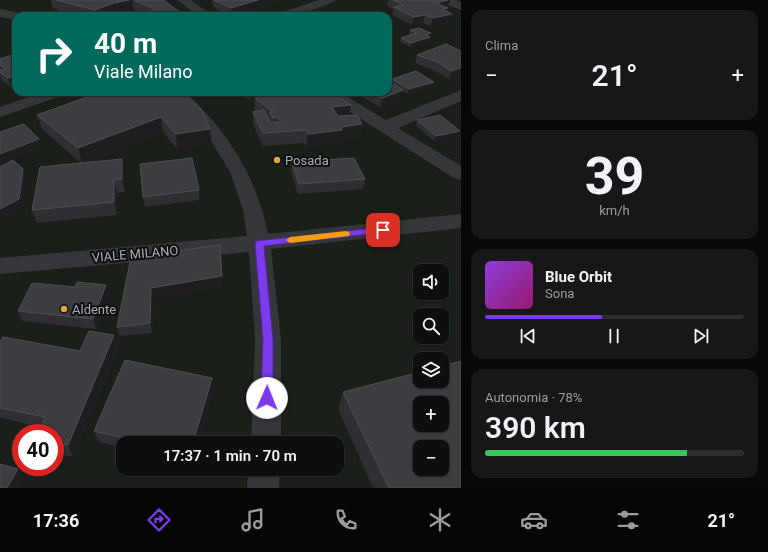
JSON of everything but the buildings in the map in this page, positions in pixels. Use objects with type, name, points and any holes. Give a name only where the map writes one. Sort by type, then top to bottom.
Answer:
[{"type":"street","points":[[183,0],[201,12]]},
{"type":"street","points":[[295,12],[330,0]]},
{"type":"street","points":[[445,0],[461,6]]},
{"type":"street","points":[[2,7],[12,13]]},
{"type":"street","points":[[385,127],[461,95]]},
{"type":"street","points":[[0,112],[47,96]]},
{"type":"street","points":[[180,96],[217,137],[239,172],[253,210],[259,244],[268,340],[266,436]]},
{"type":"street","points":[[335,96],[461,174]]},
{"type":"street","name":"VIALE MILANO","points":[[4,271],[461,221]]},
{"type":"street","points":[[263,488],[264,476]]},
{"type":"shaded area","points":[[0,0],[461,0],[461,488],[0,488]]},
{"type":"slow traffic","points":[[290,240],[346,234]]},
{"type":"place","name":"Posada","points":[[277,160]]},
{"type":"place","name":"Aldente","points":[[64,309]]},
{"type":"route","points":[[267,398],[268,340],[259,244],[383,230]]}]
